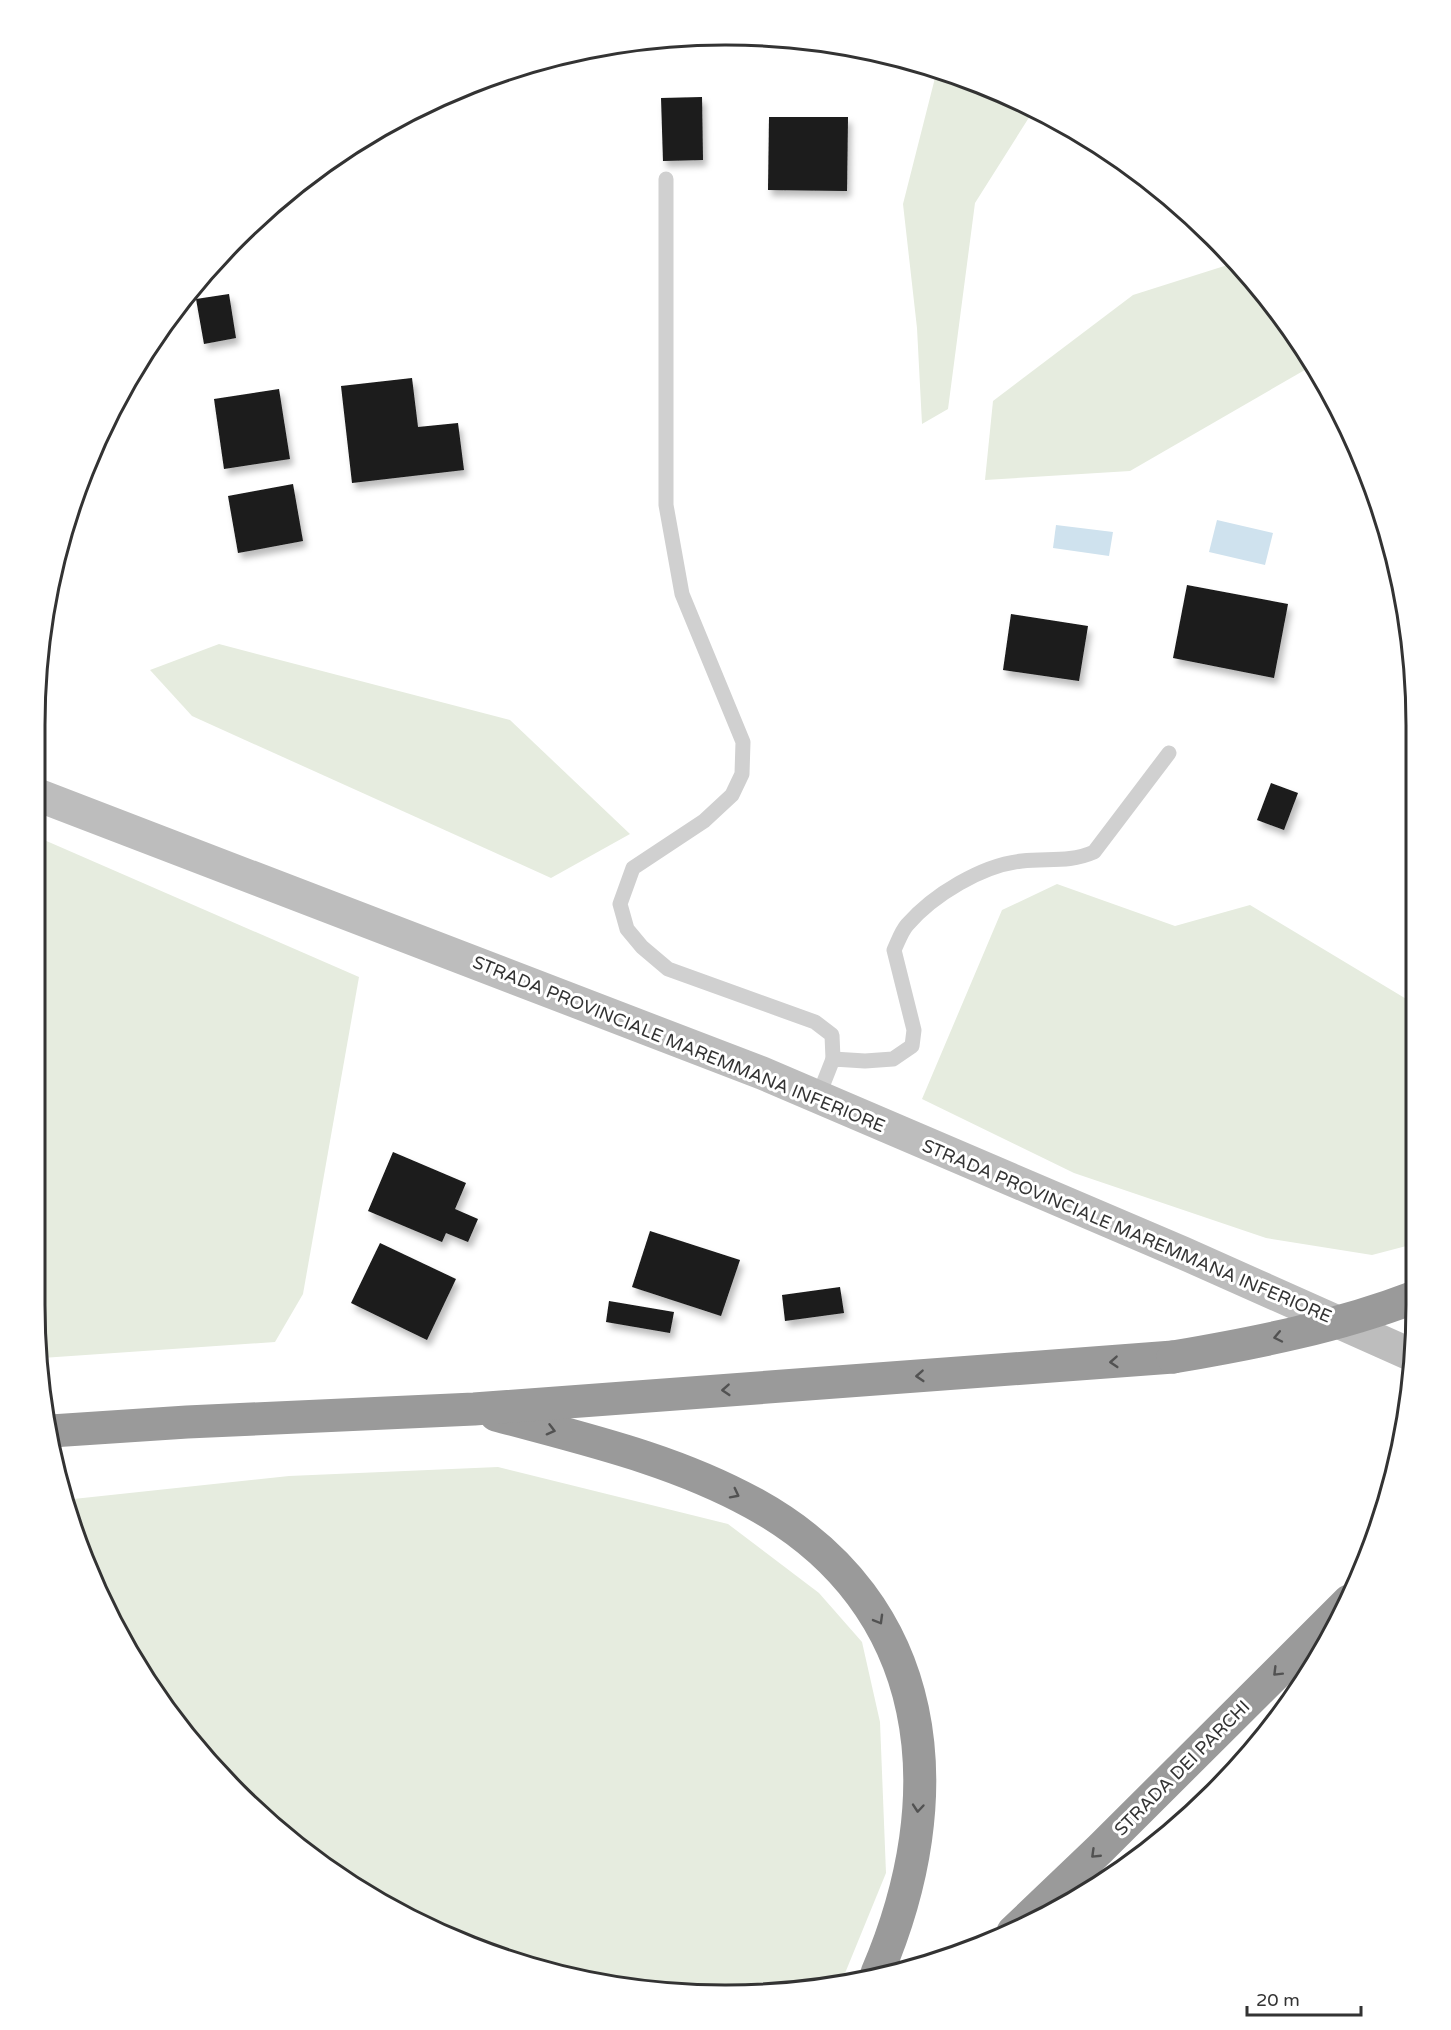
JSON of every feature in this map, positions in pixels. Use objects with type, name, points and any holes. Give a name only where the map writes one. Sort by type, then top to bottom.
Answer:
[{"type":"highway","points":[[57,1431],[187,1422],[474,1409],[1173,1357],[1287,1335],[1406,1301]]},
{"type":"highway","points":[[474,1409],[661,1461],[706,1479],[754,1503],[796,1530],[820,1550],[845,1575],[875,1612],[886,1631],[903,1672],[915,1718],[921,1761],[911,1866],[896,1924],[879,1967]]},
{"type":"highway","name":"STRADA DEI PARCHI","points":[[1037,1909],[1327,1622]]},
{"type":"main road","name":"STRADA PROVINCIALE MAREMMANA INFERIORE","points":[[45,798],[751,1068],[1183,1253],[1405,1352]]},
{"type":"lane","points":[[666,179],[666,505],[682,594],[743,742],[742,774],[732,795],[704,821],[633,868],[620,904],[627,930],[642,947],[668,969],[815,1022],[832,1035],[833,1059],[818,1097]]},
{"type":"lane","points":[[833,1059],[865,1061],[893,1059],[912,1046],[914,1030],[894,950],[906,927],[926,907],[983,870],[1020,861],[1079,859],[1094,852],[1169,753]]},
{"type":"shaded area","points":[[935,78],[986,97],[1029,117],[975,203],[948,409],[922,424],[917,328],[903,204]]},
{"type":"shaded area","points":[[1226,265],[1265,311],[1305,370],[1130,471],[985,480],[993,401],[1133,295]]},
{"type":"shaded area","points":[[219,644],[510,720],[630,834],[551,878],[192,716],[150,670]]},
{"type":"shaded area","points":[[45,840],[359,977],[303,1294],[275,1342],[47,1358]]},
{"type":"shaded area","points":[[1057,884],[1175,926],[1250,905],[1406,999],[1406,1246],[1372,1255],[1266,1238],[1074,1173],[922,1099],[1002,910]]},
{"type":"shaded area","points":[[498,1467],[728,1524],[819,1593],[862,1642],[880,1722],[886,1873],[845,1974],[770,1984],[681,1984],[593,1972],[549,1962],[465,1933],[385,1894],[311,1844],[277,1816],[244,1786],[214,1753],[160,1683],[115,1605],[97,1565],[74,1499],[289,1476]]},
{"type":"water","points":[[1217,520],[1273,533],[1265,565],[1209,552]]},
{"type":"water","points":[[1056,525],[1113,532],[1109,556],[1053,548]]},
{"type":"building","points":[[702,97],[703,160],[663,161],[661,98]]},
{"type":"building","points":[[769,117],[848,117],[847,191],[768,190]]},
{"type":"building","points":[[229,294],[236,338],[204,344],[196,299]]},
{"type":"building","points":[[412,378],[418,427],[458,423],[464,470],[352,483],[341,386]]},
{"type":"building","points":[[279,389],[290,459],[224,469],[214,399]]},
{"type":"building","points":[[293,484],[303,541],[238,553],[228,496]]},
{"type":"building","points":[[1187,585],[1288,604],[1274,678],[1173,658]]},
{"type":"building","points":[[1011,614],[1088,626],[1079,681],[1003,670]]},
{"type":"building","points":[[1271,783],[1298,793],[1284,830],[1257,820]]},
{"type":"building","points":[[393,1152],[466,1183],[455,1209],[478,1219],[468,1242],[446,1233],[442,1242],[368,1211]]},
{"type":"building","points":[[650,1231],[740,1260],[721,1316],[632,1287]]},
{"type":"building","points":[[380,1243],[456,1279],[427,1340],[351,1303]]},
{"type":"building","points":[[840,1287],[844,1313],[785,1321],[782,1295]]},
{"type":"building","points":[[609,1301],[674,1312],[670,1333],[606,1322]]}]
